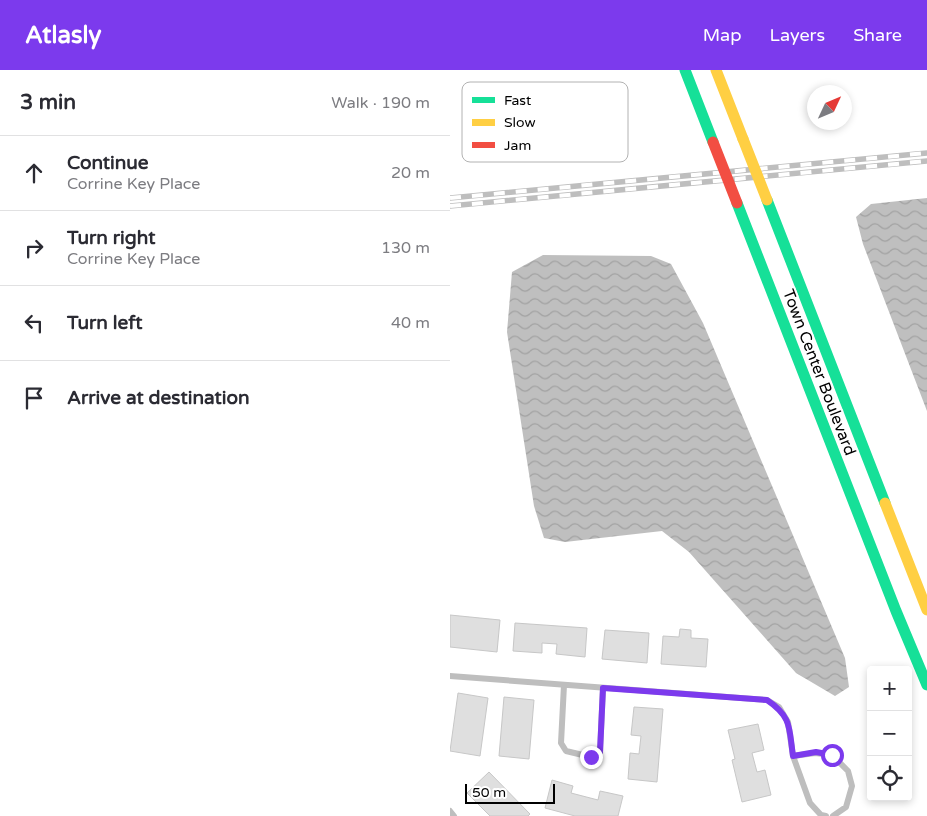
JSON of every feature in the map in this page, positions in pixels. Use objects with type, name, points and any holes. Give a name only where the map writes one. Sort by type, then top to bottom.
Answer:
[{"type":"main road","name":"Town Center Boulevard","points":[[685,70],[896,611],[927,684]]},
{"type":"main road","name":"Town Center Boulevard","points":[[716,70],[927,610]]},
{"type":"lane","points":[[450,676],[767,700],[778,707],[788,722],[793,756],[810,802],[820,815],[826,816]]},
{"type":"lane","points":[[564,685],[561,743],[566,752],[591,757],[600,752],[603,688]]},
{"type":"lane","points":[[793,756],[816,752],[832,755],[848,771],[852,786],[846,807],[833,816]]},
{"type":"lane","points":[[450,811],[454,816]]},
{"type":"water","points":[[927,198],[927,411],[863,244],[856,217],[871,204]]},
{"type":"water","points":[[543,255],[651,256],[671,264],[703,323],[845,658],[849,687],[835,696],[796,673],[689,552],[662,531],[565,542],[544,538],[534,506],[507,332],[512,272]]},
{"type":"building","points":[[450,615],[500,620],[497,652],[450,647]]},
{"type":"building","points":[[515,623],[587,628],[585,657],[556,654],[557,644],[542,643],[542,653],[513,651]]},
{"type":"building","points":[[680,629],[691,630],[691,638],[708,639],[706,667],[661,664],[663,636],[679,637]]},
{"type":"building","points":[[605,630],[649,633],[647,663],[602,659]]},
{"type":"building","points":[[458,693],[488,698],[480,756],[450,751]]},
{"type":"building","points":[[504,697],[534,700],[529,759],[499,756]]},
{"type":"building","points":[[634,707],[663,709],[657,782],[628,779],[630,753],[639,754],[641,736],[631,735]]},
{"type":"building","points":[[758,724],[764,750],[752,753],[757,772],[765,770],[771,795],[742,802],[732,760],[735,759],[728,730]]},
{"type":"building","points":[[489,772],[530,814],[528,816],[490,816],[467,793]]},
{"type":"building","points":[[552,780],[573,786],[571,793],[598,800],[600,791],[623,796],[618,816],[575,816],[545,808]]},
{"type":"railway","points":[[450,198],[927,153]]},
{"type":"railway","points":[[450,206],[927,161]]},
{"type":"traffic: fast","points":[[685,70],[713,142]]},
{"type":"traffic: fast","points":[[767,200],[885,503]]},
{"type":"traffic: fast","points":[[737,203],[896,611],[927,685]]},
{"type":"traffic: slow","points":[[716,70],[743,139]]},
{"type":"traffic: slow","points":[[743,139],[767,200]]},
{"type":"traffic: slow","points":[[885,503],[927,610]]},
{"type":"traffic: jam","points":[[713,142],[737,203]]},
{"type":"route","points":[[591,757],[600,752],[603,688],[767,700],[778,707],[785,715],[788,722],[793,756],[816,752],[832,755]]}]
